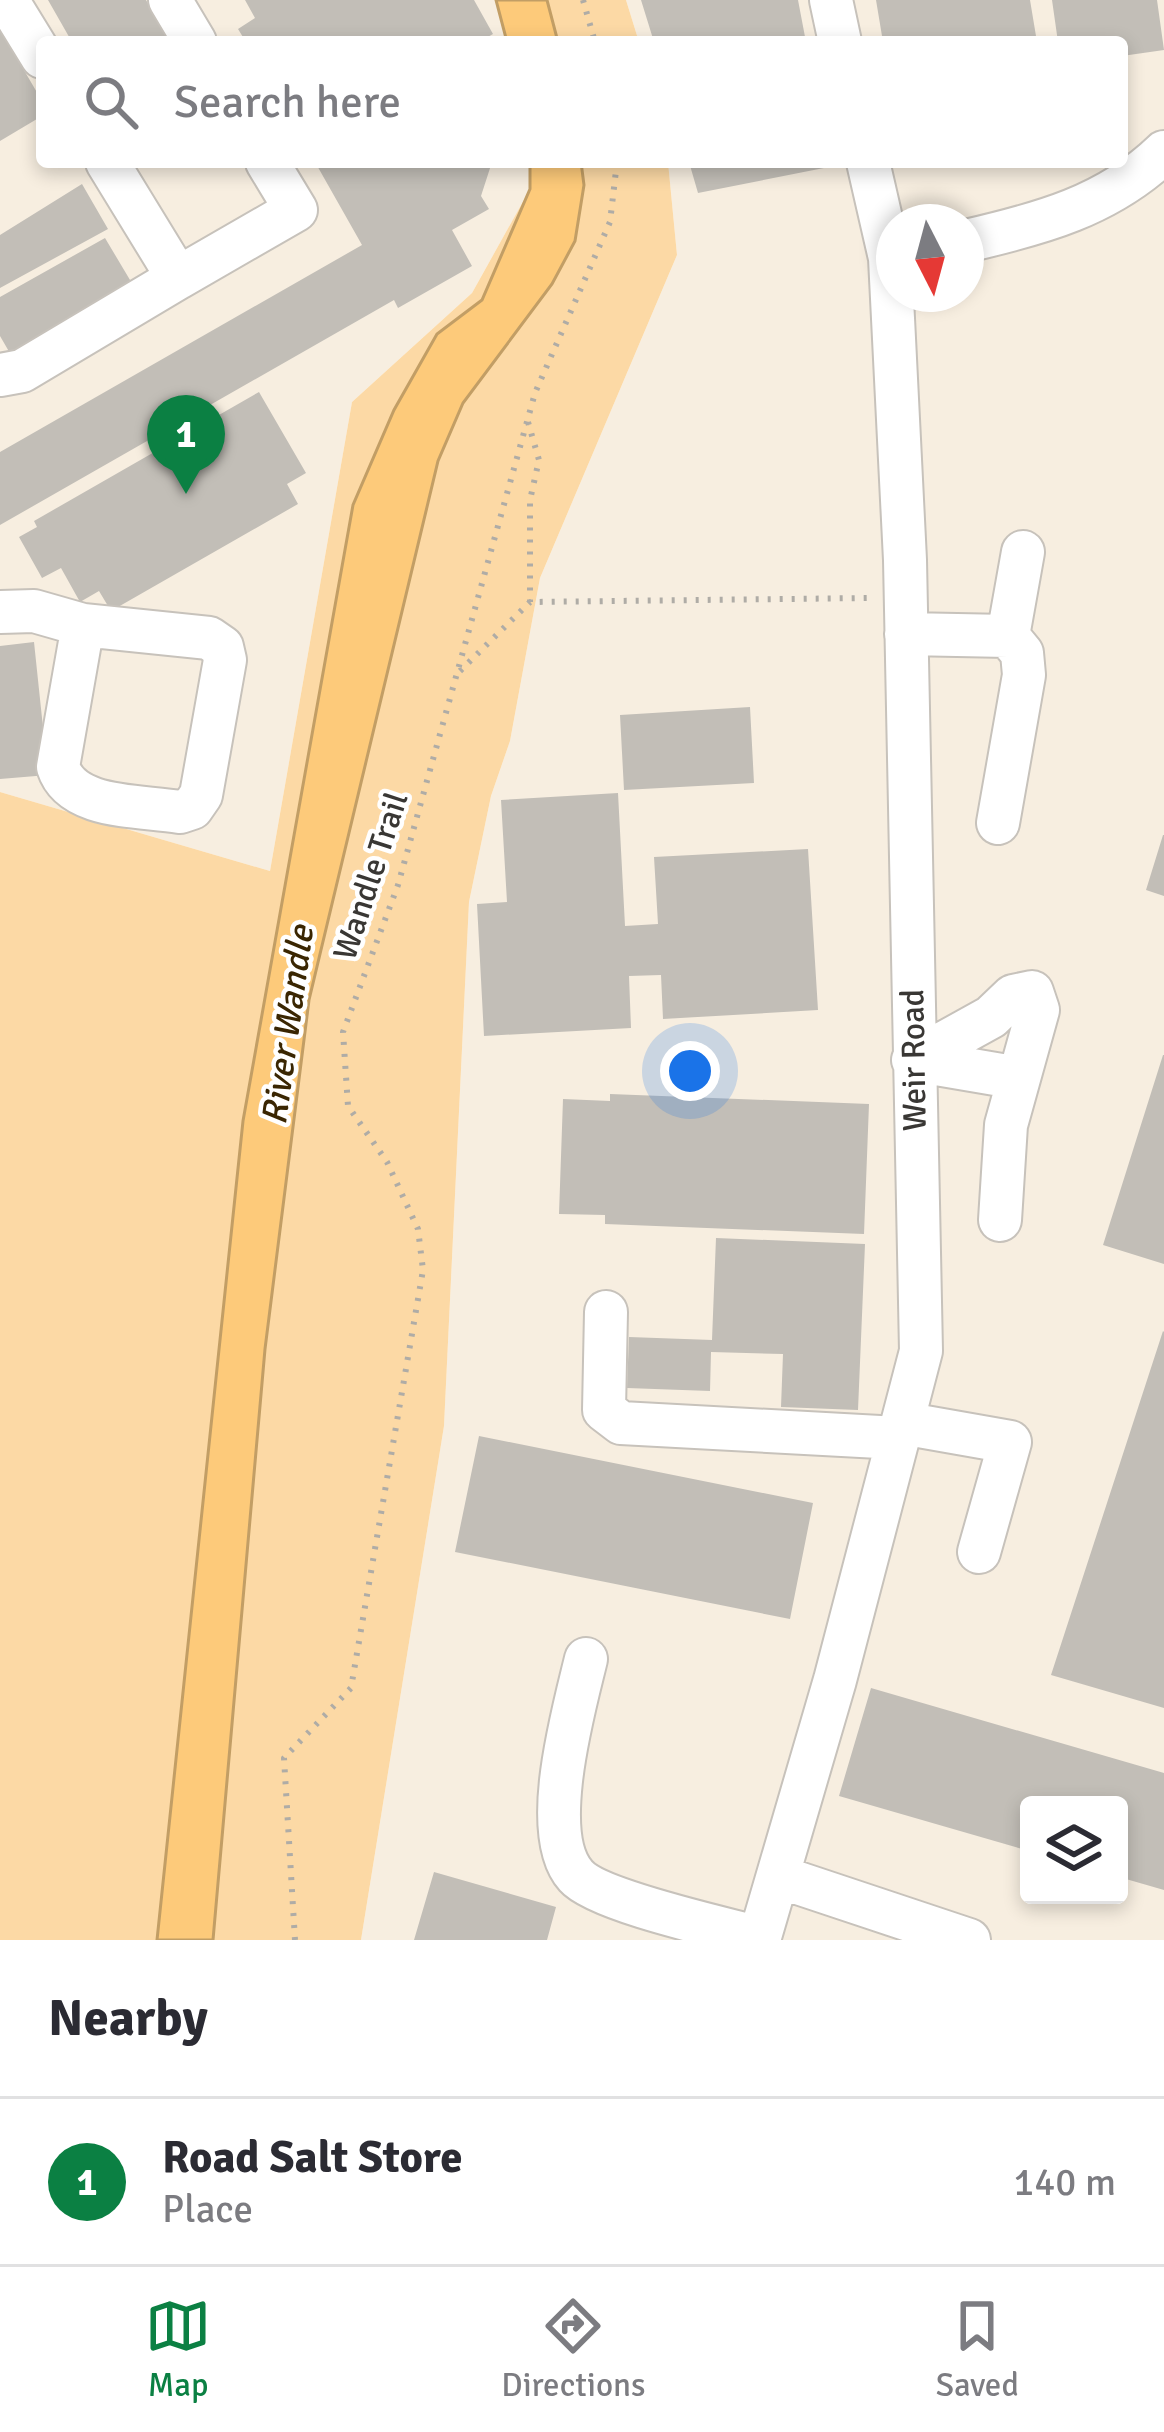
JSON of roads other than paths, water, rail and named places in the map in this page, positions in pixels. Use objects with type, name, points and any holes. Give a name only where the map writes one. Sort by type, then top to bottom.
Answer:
[{"type":"lane","points":[[7,0],[36,47]]},
{"type":"lane","points":[[170,0],[192,36]]},
{"type":"lane","points":[[831,0],[839,36]]},
{"type":"lane","points":[[984,237],[1044,223],[1104,198],[1164,152]]},
{"type":"lane","points":[[111,168],[178,278]]},
{"type":"lane","points":[[0,375],[22,371],[296,210],[271,168]]},
{"type":"lane","name":"Weir Road","points":[[870,168],[878,204]]},
{"type":"lane","name":"Weir Road","points":[[759,1939],[780,1877],[921,1351],[906,634],[894,312]]},
{"type":"lane","points":[[1008,636],[1023,552]]},
{"type":"lane","points":[[0,611],[34,611],[83,625],[208,638],[222,647],[225,660],[201,795],[192,808],[180,812],[78,796],[64,784],[58,766],[83,625]]},
{"type":"lane","points":[[906,634],[1008,636],[1022,653],[1024,675],[998,824]]},
{"type":"lane","points":[[913,1060],[991,1017],[1013,997],[1032,992],[1038,1010],[1006,1125],[1000,1220]]},
{"type":"lane","points":[[913,1060],[1019,1078]]},
{"type":"lane","points":[[606,1312],[601,1391],[604,1410],[620,1423],[900,1431],[1010,1442],[979,1552]]},
{"type":"lane","points":[[586,1659],[565,1745],[560,1838],[575,1876],[600,1890],[759,1939]]},
{"type":"lane","points":[[780,1877],[969,1940]]},
{"type":"water","points":[[496,0],[547,0],[556,36],[505,36]]},
{"type":"water","name":"River Wandle","points":[[530,168],[582,168],[584,185],[575,241],[552,284],[463,403],[438,461],[309,1000],[265,1349],[213,1940],[157,1940],[243,1121],[353,505],[394,410],[437,334],[482,300],[530,189]]},
{"type":"place","name":"Road Salt Store","points":[[186,494]]}]
